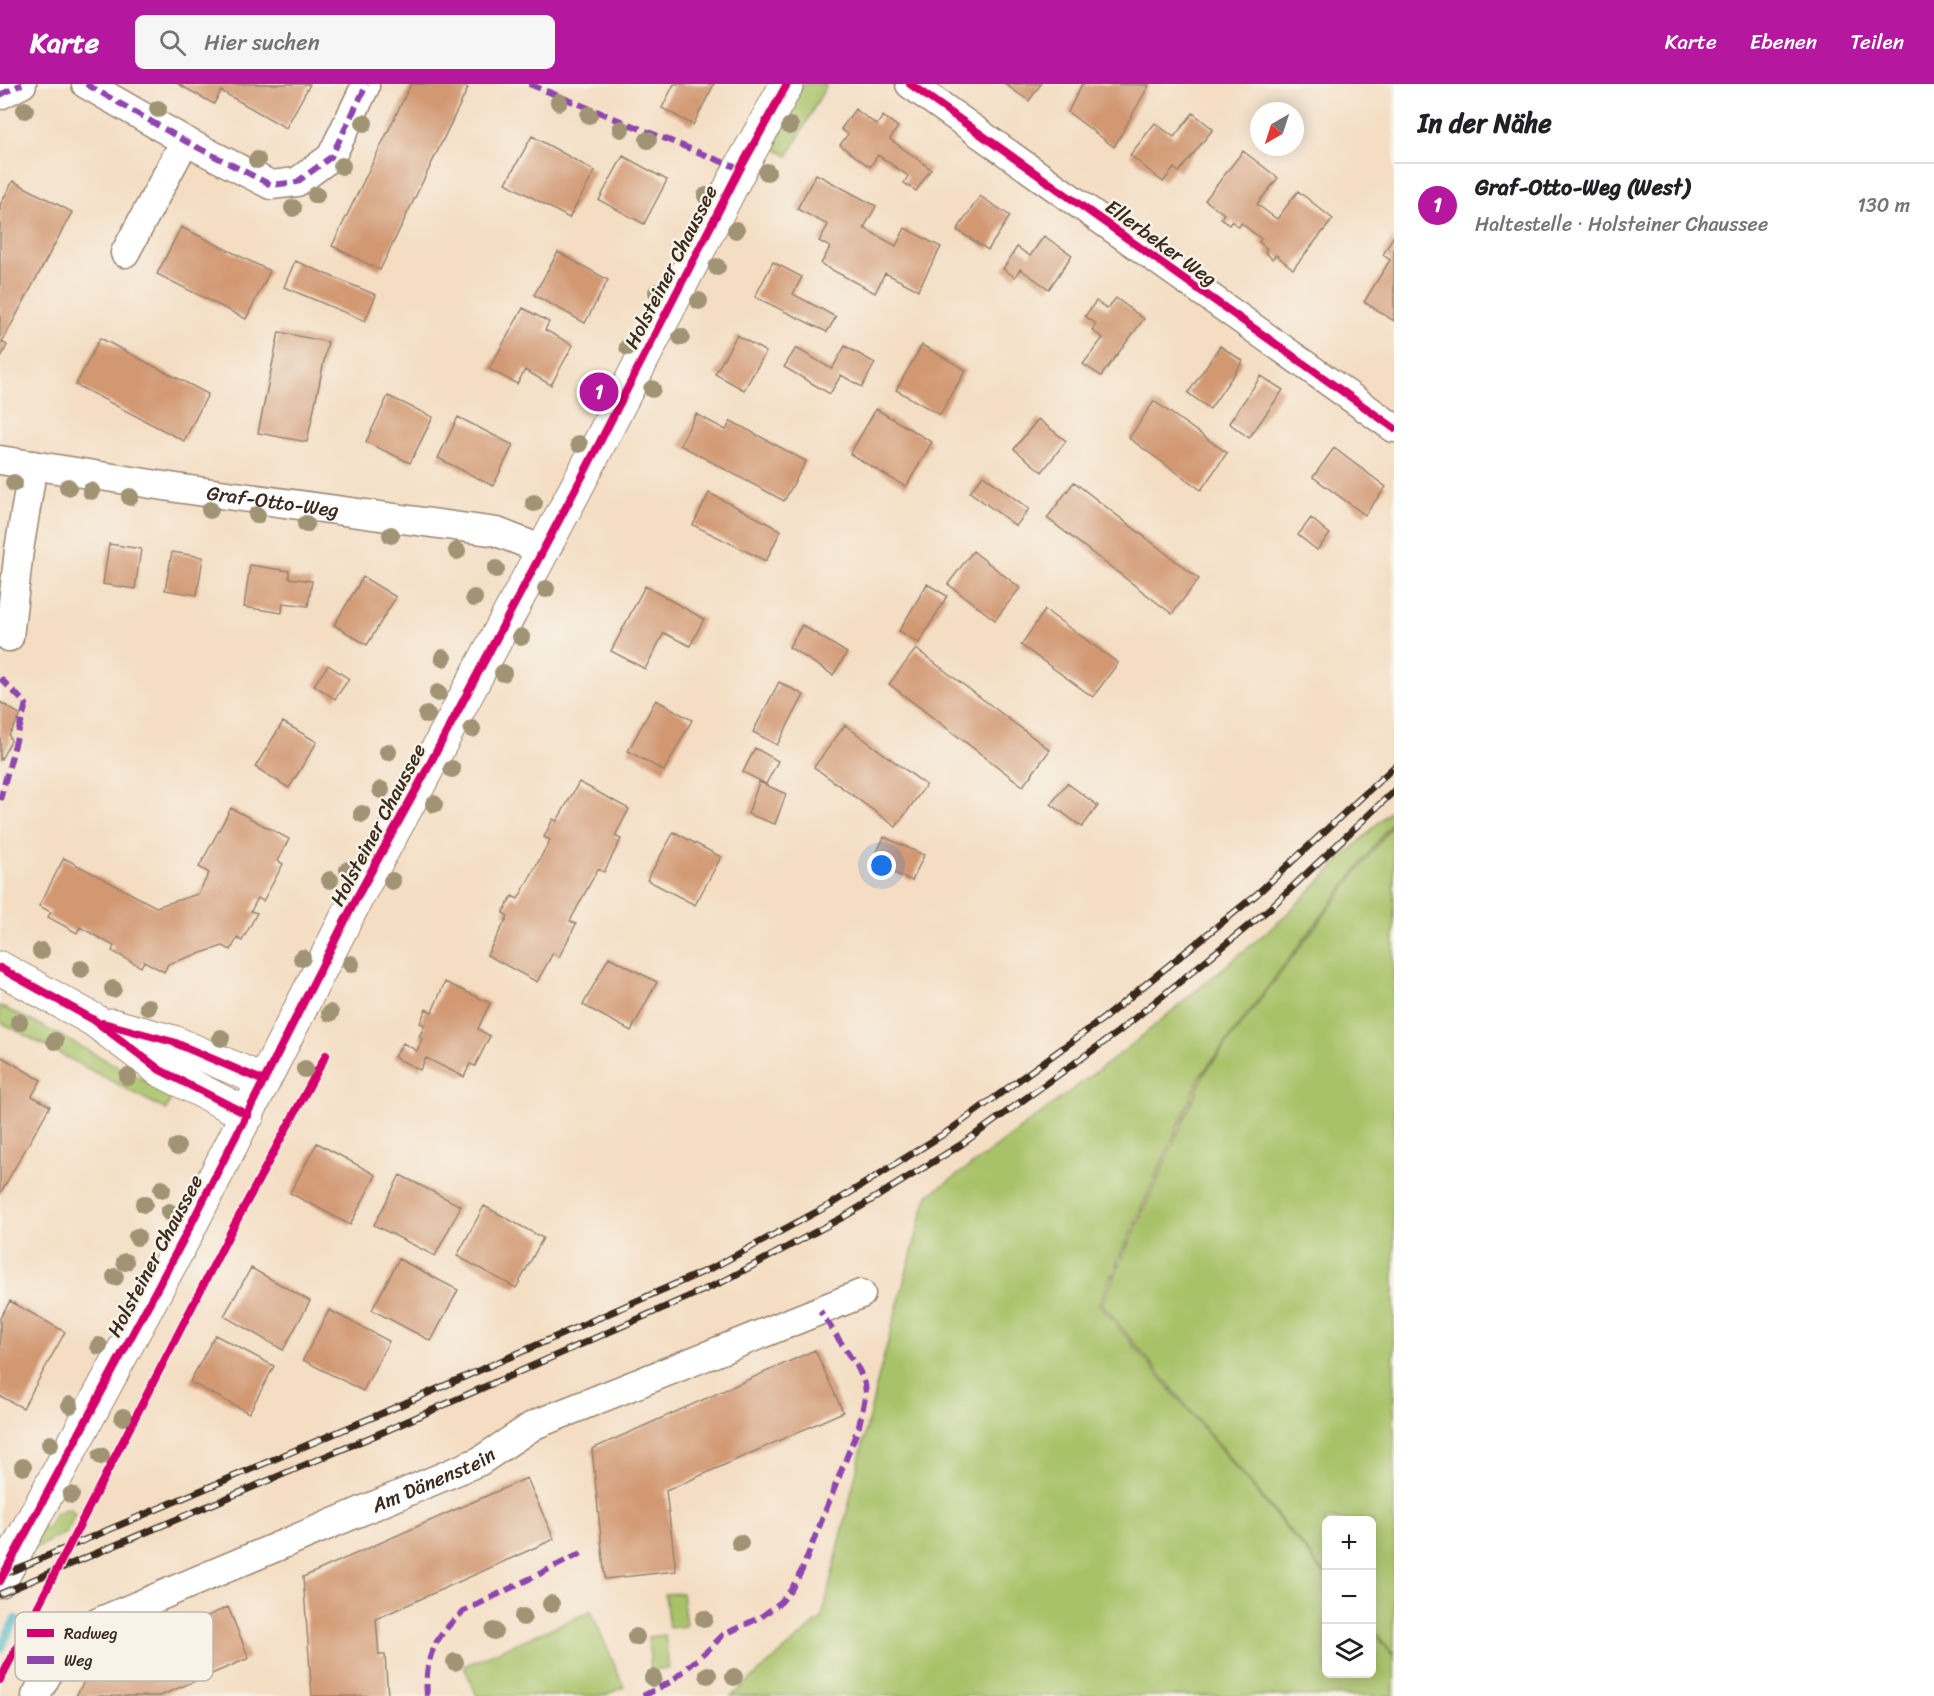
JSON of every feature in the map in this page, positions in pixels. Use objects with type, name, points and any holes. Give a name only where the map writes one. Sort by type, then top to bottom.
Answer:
[{"type":"main road","name":"Holsteiner Chaussee","points":[[0,1581],[248,1115],[357,897],[543,550],[740,169],[787,84]]},
{"type":"main road","points":[[0,968],[94,1020],[160,1070],[248,1115]]},
{"type":"main road","points":[[94,1020],[173,1042],[264,1081]]},
{"type":"street","points":[[0,95],[22,84]]},
{"type":"street","points":[[86,84],[185,141],[271,185],[297,182],[331,157],[365,87]]},
{"type":"street","name":"Ellerbeker Weg","points":[[910,84],[1394,428]]},
{"type":"street","points":[[125,253],[185,141]]},
{"type":"street","name":"Graf-Otto-Weg","points":[[0,460],[183,489],[497,532],[543,550]]},
{"type":"street","points":[[9,637],[19,550],[33,465]]},
{"type":"street","name":"Am Dänenstein","points":[[122,1612],[480,1461],[534,1425],[861,1294]]},
{"type":"street","name":"Am Dänenstein","points":[[36,1696],[44,1681]]},
{"type":"green space","points":[[803,84],[827,84],[788,156],[771,147]]},
{"type":"green space","points":[[1394,807],[1394,820],[1201,1075],[1099,1304],[1322,1571],[1322,1678],[1376,1678],[1376,1635],[1394,1657],[1394,1696],[731,1696],[822,1618],[879,1375],[927,1196],[979,1160],[1130,1046],[1281,920]]},
{"type":"green space","points":[[1394,823],[1394,1655],[1376,1633],[1376,1516],[1322,1516],[1322,1569],[1102,1304],[1204,1074]]},
{"type":"green space","points":[[0,1006],[172,1095],[166,1110],[0,1022]]},
{"type":"green space","points":[[69,1508],[75,1514],[66,1533],[29,1551],[41,1526],[47,1529],[55,1513]]},
{"type":"green space","points":[[682,1593],[686,1626],[669,1628],[665,1594]]},
{"type":"green space","points":[[591,1611],[624,1687],[603,1696],[477,1696],[464,1666]]},
{"type":"green space","points":[[665,1635],[669,1668],[651,1670],[648,1637]]},
{"type":"building","points":[[178,84],[310,84],[286,128],[221,91],[214,104]]},
{"type":"building","points":[[411,84],[460,84],[468,88],[380,270],[332,246]]},
{"type":"building","points":[[674,84],[714,84],[693,125],[662,108]]},
{"type":"building","points":[[1005,84],[1041,84],[1029,101]]},
{"type":"building","points":[[1082,84],[1149,85],[1114,147],[1068,112]]},
{"type":"building","points":[[855,109],[877,125],[883,116],[898,127],[890,139],[931,169],[916,191],[904,183],[908,176],[878,155],[870,167],[840,145],[848,134],[841,129]]},
{"type":"building","points":[[1193,113],[1213,129],[1179,172],[1174,168],[1163,182],[1130,155],[1155,123],[1174,137]]},
{"type":"building","points":[[532,136],[595,171],[569,218],[506,183]]},
{"type":"building","points":[[1243,151],[1278,178],[1257,204],[1267,212],[1277,219],[1298,191],[1333,219],[1293,269],[1276,255],[1272,259],[1265,252],[1267,249],[1259,242],[1261,239],[1241,223],[1239,227],[1232,221],[1229,225],[1221,218],[1224,214],[1205,200]]},
{"type":"building","points":[[623,156],[667,180],[644,224],[599,200]]},
{"type":"building","points":[[816,174],[876,206],[864,228],[896,246],[905,228],[941,247],[918,290],[885,273],[875,293],[821,264],[830,247],[819,241],[828,225],[797,209]]},
{"type":"building","points":[[13,181],[72,212],[2,342],[7,345],[0,359],[0,205]]},
{"type":"building","points":[[980,196],[1010,216],[988,250],[957,230]]},
{"type":"building","points":[[181,227],[270,271],[246,319],[157,274]]},
{"type":"building","points":[[1394,235],[1394,321],[1364,302],[1390,260],[1383,255]]},
{"type":"building","points":[[1044,236],[1072,255],[1049,289],[1020,269],[1015,277],[1003,269],[1017,247],[1030,256]]},
{"type":"building","points":[[558,252],[608,280],[585,323],[534,295]]},
{"type":"building","points":[[295,261],[376,295],[365,321],[284,287]]},
{"type":"building","points":[[773,262],[802,277],[793,294],[836,317],[827,332],[755,297]]},
{"type":"building","points":[[1116,298],[1144,319],[1101,376],[1083,364],[1103,338],[1092,330],[1096,324],[1085,316],[1096,301],[1107,309]]},
{"type":"building","points":[[523,308],[549,322],[545,330],[573,345],[551,385],[525,370],[517,384],[489,369]]},
{"type":"building","points":[[279,332],[328,342],[307,442],[258,433]]},
{"type":"building","points":[[737,335],[766,352],[744,390],[715,374]]},
{"type":"building","points":[[100,338],[208,394],[184,441],[76,385]]},
{"type":"building","points":[[922,345],[966,370],[940,415],[896,390]]},
{"type":"building","points":[[845,346],[875,363],[862,387],[841,375],[830,394],[784,367],[796,348],[832,369]]},
{"type":"building","points":[[1220,346],[1243,361],[1210,409],[1188,393]]},
{"type":"building","points":[[1261,376],[1283,390],[1249,438],[1229,423]]},
{"type":"building","points":[[388,396],[433,417],[410,463],[366,442]]},
{"type":"building","points":[[1154,401],[1227,453],[1201,490],[1129,438]]},
{"type":"building","points":[[876,409],[932,442],[906,487],[850,454]]},
{"type":"building","points":[[696,414],[726,430],[731,421],[806,461],[784,501],[680,445]]},
{"type":"building","points":[[458,417],[513,445],[493,486],[438,458]]},
{"type":"building","points":[[1038,419],[1066,441],[1042,472],[1014,449]]},
{"type":"building","points":[[1334,448],[1386,487],[1365,515],[1313,477]]},
{"type":"building","points":[[983,475],[1029,509],[1016,526],[970,492]]},
{"type":"building","points":[[1074,482],[1199,579],[1172,614],[1047,518]]},
{"type":"building","points":[[709,493],[781,530],[766,561],[693,525]]},
{"type":"building","points":[[1311,518],[1330,534],[1317,550],[1298,535]]},
{"type":"building","points":[[109,544],[141,549],[135,589],[103,584]]},
{"type":"building","points":[[973,551],[1020,588],[995,620],[948,584]]},
{"type":"building","points":[[172,552],[203,557],[197,595],[165,590]]},
{"type":"building","points":[[250,565],[289,571],[289,578],[312,581],[308,606],[283,603],[282,613],[244,607]]},
{"type":"building","points":[[363,577],[396,597],[367,645],[334,625]]},
{"type":"building","points":[[927,584],[947,596],[919,643],[899,631]]},
{"type":"building","points":[[645,586],[704,619],[690,646],[664,633],[645,669],[611,651]]},
{"type":"building","points":[[1045,610],[1118,663],[1093,697],[1021,645]]},
{"type":"building","points":[[802,625],[847,653],[833,675],[789,647]]},
{"type":"building","points":[[916,649],[1050,750],[1023,786],[889,684]]},
{"type":"building","points":[[328,665],[349,679],[335,699],[314,685]]},
{"type":"building","points":[[779,682],[804,695],[777,745],[753,732]]},
{"type":"building","points":[[656,700],[692,720],[664,771],[628,751]]},
{"type":"building","points":[[0,702],[21,715],[9,735],[11,741],[0,761]]},
{"type":"building","points":[[283,722],[317,742],[289,788],[255,767]]},
{"type":"building","points":[[845,725],[926,785],[896,827],[814,767]]},
{"type":"building","points":[[755,748],[778,761],[766,784],[743,772]]},
{"type":"building","points":[[579,782],[629,809],[615,836],[621,839],[604,872],[598,869],[570,921],[576,924],[559,957],[553,953],[537,982],[487,955],[508,916],[503,913],[512,896],[518,899],[550,840],[544,837],[553,819],[557,821]]},
{"type":"building","points":[[759,782],[786,794],[775,824],[748,814]]},
{"type":"building","points":[[1067,783],[1098,806],[1082,827],[1051,804]]},
{"type":"building","points":[[231,808],[289,839],[278,861],[283,864],[263,901],[258,898],[251,911],[257,913],[242,941],[237,938],[231,950],[223,946],[198,954],[168,964],[164,972],[144,961],[141,967],[112,951],[114,946],[80,927],[77,933],[48,917],[51,912],[39,906],[64,858],[156,907],[198,894],[209,873],[199,867]]},
{"type":"building","points":[[674,832],[721,857],[695,905],[647,880]]},
{"type":"building","points":[[884,837],[924,855],[912,881],[872,863]]},
{"type":"building","points":[[609,957],[657,982],[631,1031],[583,1005]]},
{"type":"building","points":[[445,982],[490,1003],[478,1029],[490,1036],[475,1066],[470,1064],[464,1077],[426,1058],[420,1070],[394,1057],[403,1043],[417,1051],[422,1039],[419,1037],[425,1025],[420,1023],[426,1009],[432,1012]]},
{"type":"building","points":[[0,1056],[41,1080],[32,1096],[50,1106],[0,1194]]},
{"type":"building","points":[[317,1143],[376,1175],[350,1225],[290,1193]]},
{"type":"building","points":[[400,1175],[461,1206],[435,1256],[374,1225]]},
{"type":"building","points":[[484,1206],[543,1238],[516,1288],[457,1256]]},
{"type":"building","points":[[399,1259],[458,1290],[431,1341],[372,1310]]},
{"type":"building","points":[[251,1268],[310,1301],[283,1350],[224,1316]]},
{"type":"building","points":[[10,1301],[65,1332],[23,1408],[0,1396],[0,1318]]},
{"type":"building","points":[[329,1310],[389,1341],[363,1391],[303,1360]]},
{"type":"building","points":[[215,1335],[274,1366],[249,1413],[190,1382]]},
{"type":"building","points":[[815,1350],[843,1412],[666,1491],[676,1571],[605,1579],[592,1449]]},
{"type":"building","points":[[527,1478],[554,1539],[376,1619],[379,1655],[385,1655],[388,1696],[312,1696],[303,1577]]},
{"type":"building","points":[[228,1607],[249,1658],[213,1673],[213,1613]]},
{"type":"building","points":[[84,1681],[195,1681],[160,1696],[76,1696]]},
{"type":"waterway","points":[[0,1649],[15,1621]]},
{"type":"railway","points":[[0,1576],[378,1415],[714,1267],[835,1202],[950,1130],[1104,1018],[1257,894],[1394,767]]},
{"type":"railway","points":[[0,1594],[383,1432],[724,1281],[847,1215],[962,1144],[1118,1032],[1269,909],[1394,791]]},
{"type":"marked path","points":[[0,95],[22,84]]},
{"type":"marked path","points":[[86,84],[185,141],[271,185],[297,182],[331,157],[367,84]]},
{"type":"marked path","points":[[529,84],[740,169]]},
{"type":"marked path","points":[[0,678],[26,704],[0,800]]},
{"type":"marked path","points":[[643,1696],[672,1681],[723,1635],[761,1617],[781,1602],[802,1570],[859,1426],[866,1393],[859,1370],[820,1311]]},
{"type":"marked path","points":[[427,1696],[427,1670],[430,1659],[439,1639],[454,1620],[464,1611],[586,1551]]},
{"type":"cycle path","points":[[0,1581],[183,1240],[357,897],[584,473],[740,169],[787,84]]},
{"type":"cycle path","points":[[910,84],[1394,428]]},
{"type":"cycle path","points":[[0,968],[94,1020],[160,1070],[248,1115]]},
{"type":"cycle path","points":[[103,1023],[173,1042],[264,1081]]},
{"type":"cycle path","points":[[35,1612],[230,1233],[326,1055]]},
{"type":"cycle path","points":[[0,1680],[15,1651]]},
{"type":"place","name":"Graf-Otto-Weg (West)","points":[[599,392]]}]
